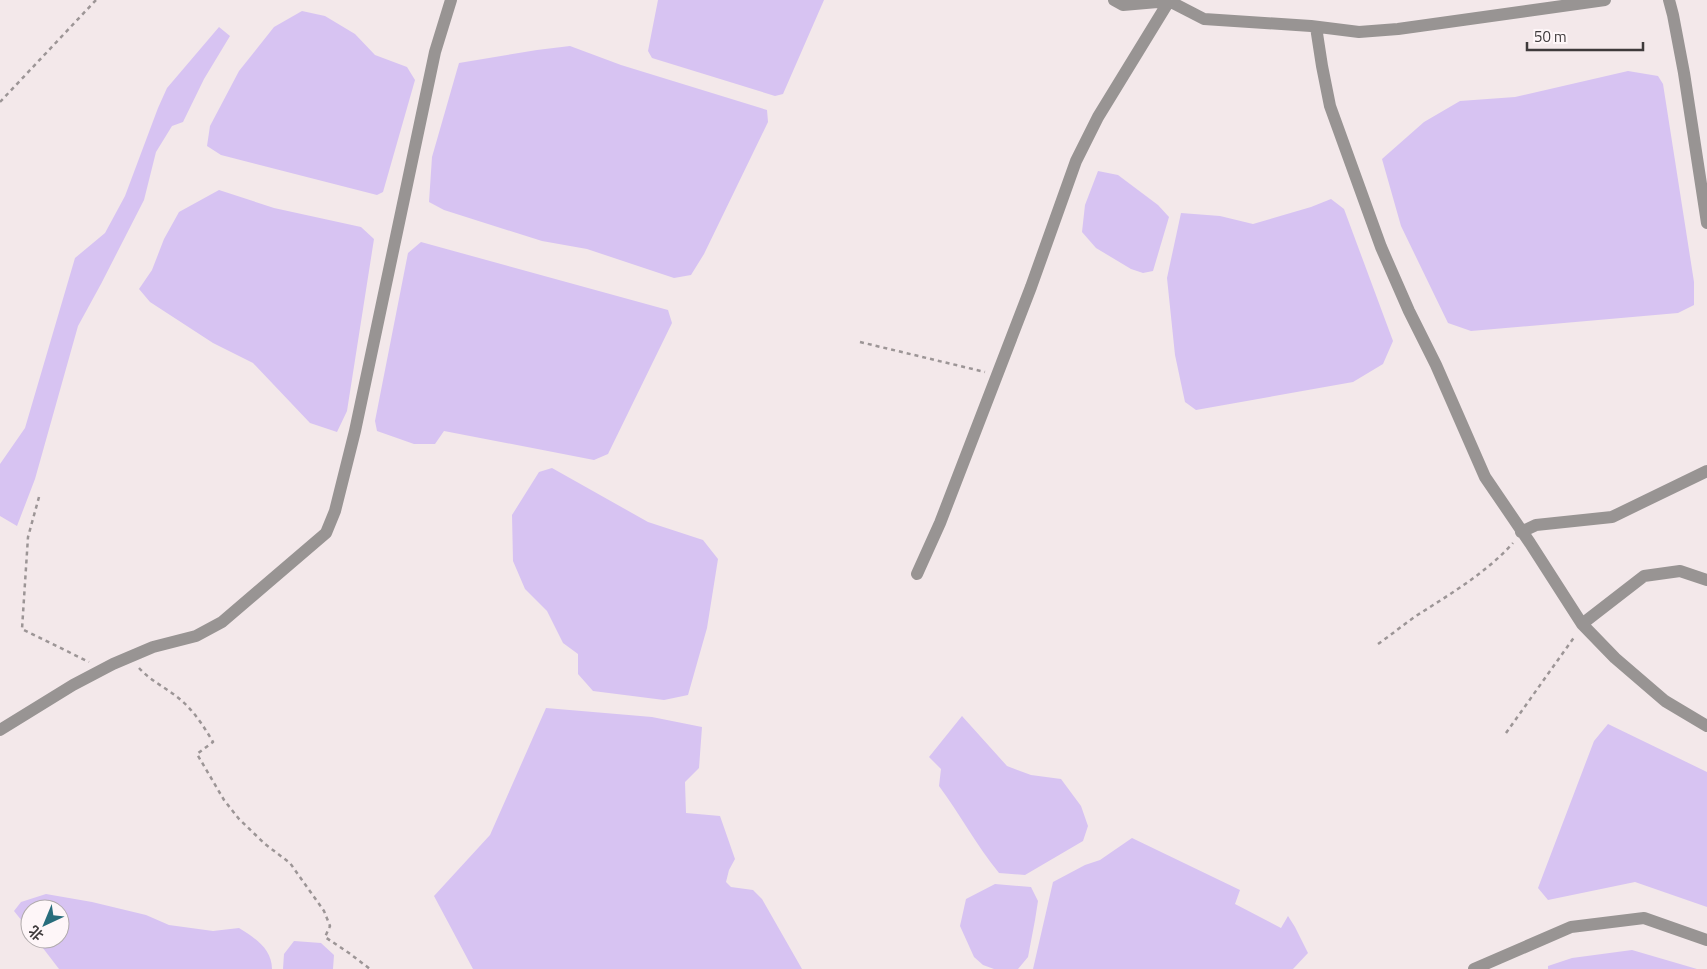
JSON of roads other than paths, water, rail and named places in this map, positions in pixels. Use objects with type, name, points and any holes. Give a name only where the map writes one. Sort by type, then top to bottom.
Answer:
[{"type":"street","points":[[0,730],[73,684],[103,669],[153,647],[196,636],[222,622],[326,533],[335,511],[355,431],[435,52],[451,0]]},
{"type":"street","points":[[1114,0],[1124,5],[1169,1],[1204,19],[1359,32],[1398,29],[1606,0]]},
{"type":"street","points":[[1669,0],[1682,63],[1707,223]]},
{"type":"street","points":[[917,574],[940,523],[1031,287],[1076,161],[1098,117],[1169,1]]},
{"type":"street","points":[[1316,27],[1330,106],[1381,247],[1485,477],[1582,624],[1615,658],[1665,701],[1707,726]]},
{"type":"street","points":[[1521,532],[1536,525],[1612,517],[1707,471]]},
{"type":"street","points":[[1582,624],[1644,576],[1680,571],[1707,580]]},
{"type":"street","points":[[1474,969],[1571,927],[1634,919],[1644,918],[1707,940]]}]
